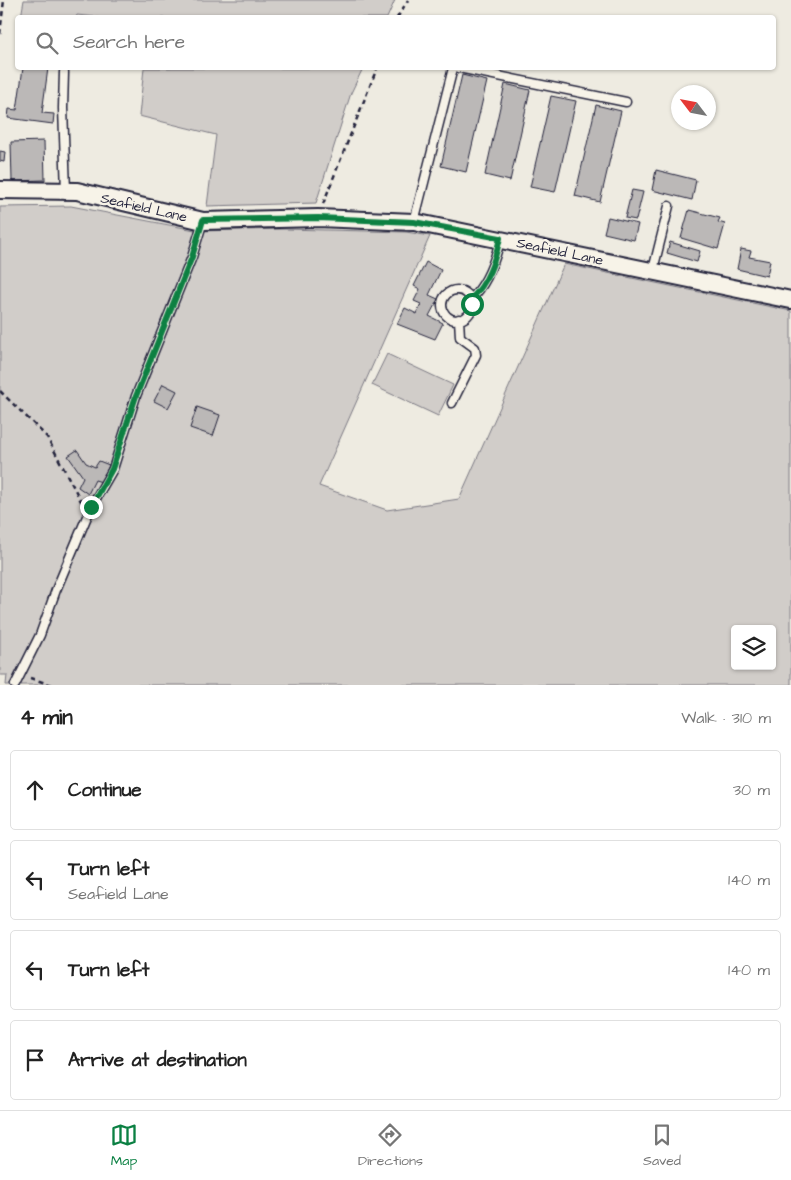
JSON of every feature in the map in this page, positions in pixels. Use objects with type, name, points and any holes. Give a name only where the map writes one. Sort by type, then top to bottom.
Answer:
[{"type":"street","name":"Seafield Lane","points":[[0,190],[78,191],[203,220],[318,218],[414,222],[500,238],[791,300]]},
{"type":"lane","points":[[414,222],[452,70]]},
{"type":"lane","points":[[470,70],[626,102]]},
{"type":"lane","points":[[64,72],[63,108],[66,191]]},
{"type":"lane","points":[[653,270],[669,206]]},
{"type":"lane","points":[[15,685],[40,635],[56,590],[88,515],[112,469],[136,396],[192,257],[203,220]]},
{"type":"lane","points":[[471,299],[464,292],[455,290],[444,298],[444,312],[452,319],[459,319],[470,313],[471,299],[480,290],[492,266],[500,238]]},
{"type":"lane","points":[[452,403],[476,355],[475,348],[460,337],[459,319]]},
{"type":"path","points":[[0,34],[4,0]]},
{"type":"path","points":[[399,15],[408,0]]},
{"type":"path","points":[[318,218],[376,70]]},
{"type":"path","points":[[0,391],[48,437],[88,515]]},
{"type":"path","points":[[34,670],[30,678],[52,685]]},
{"type":"shaded area","points":[[24,0],[395,0],[388,15],[21,15]]},
{"type":"shaded area","points":[[144,70],[362,70],[351,93],[316,203],[207,206],[216,135],[139,116]]},
{"type":"shaded area","points":[[71,206],[200,231],[285,229],[406,232],[430,236],[319,486],[387,510],[459,499],[564,264],[791,311],[791,685],[6,685],[7,675],[0,675],[0,207]]},
{"type":"shaded area","points":[[387,354],[453,385],[438,416],[372,385]]},
{"type":"building","points":[[23,70],[48,70],[42,113],[54,114],[53,124],[8,118],[9,109],[17,110]]},
{"type":"building","points":[[462,75],[487,81],[466,172],[441,166]]},
{"type":"building","points":[[505,84],[530,90],[510,181],[485,175]]},
{"type":"building","points":[[551,96],[576,101],[555,192],[530,187]]},
{"type":"building","points":[[596,105],[621,111],[600,202],[575,196]]},
{"type":"building","points":[[44,141],[45,180],[12,181],[11,142]]},
{"type":"building","points":[[0,151],[5,152],[4,162],[0,161]]},
{"type":"building","points":[[656,170],[696,180],[692,200],[652,190]]},
{"type":"building","points":[[632,190],[643,192],[636,220],[625,218]]},
{"type":"building","points":[[689,210],[720,218],[718,222],[725,224],[718,249],[681,238]]},
{"type":"building","points":[[608,217],[638,224],[634,240],[604,233]]},
{"type":"building","points":[[670,242],[700,251],[697,262],[667,253]]},
{"type":"building","points":[[741,249],[751,251],[749,257],[770,261],[767,276],[737,269]]},
{"type":"building","points":[[426,262],[441,270],[429,295],[438,299],[429,316],[443,323],[435,339],[397,324],[405,308],[417,314],[421,304],[414,301],[420,289],[414,286]]},
{"type":"building","points":[[163,384],[177,391],[168,408],[154,401]]},
{"type":"building","points":[[197,407],[220,415],[213,436],[190,428]]},
{"type":"building","points":[[77,450],[86,463],[95,467],[99,461],[109,465],[102,482],[95,480],[88,494],[78,487],[83,477],[68,456]]},
{"type":"route","points":[[91,507],[112,469],[136,396],[192,257],[203,220],[318,218],[414,222],[500,238],[496,258],[480,290],[471,299],[472,304]]}]
